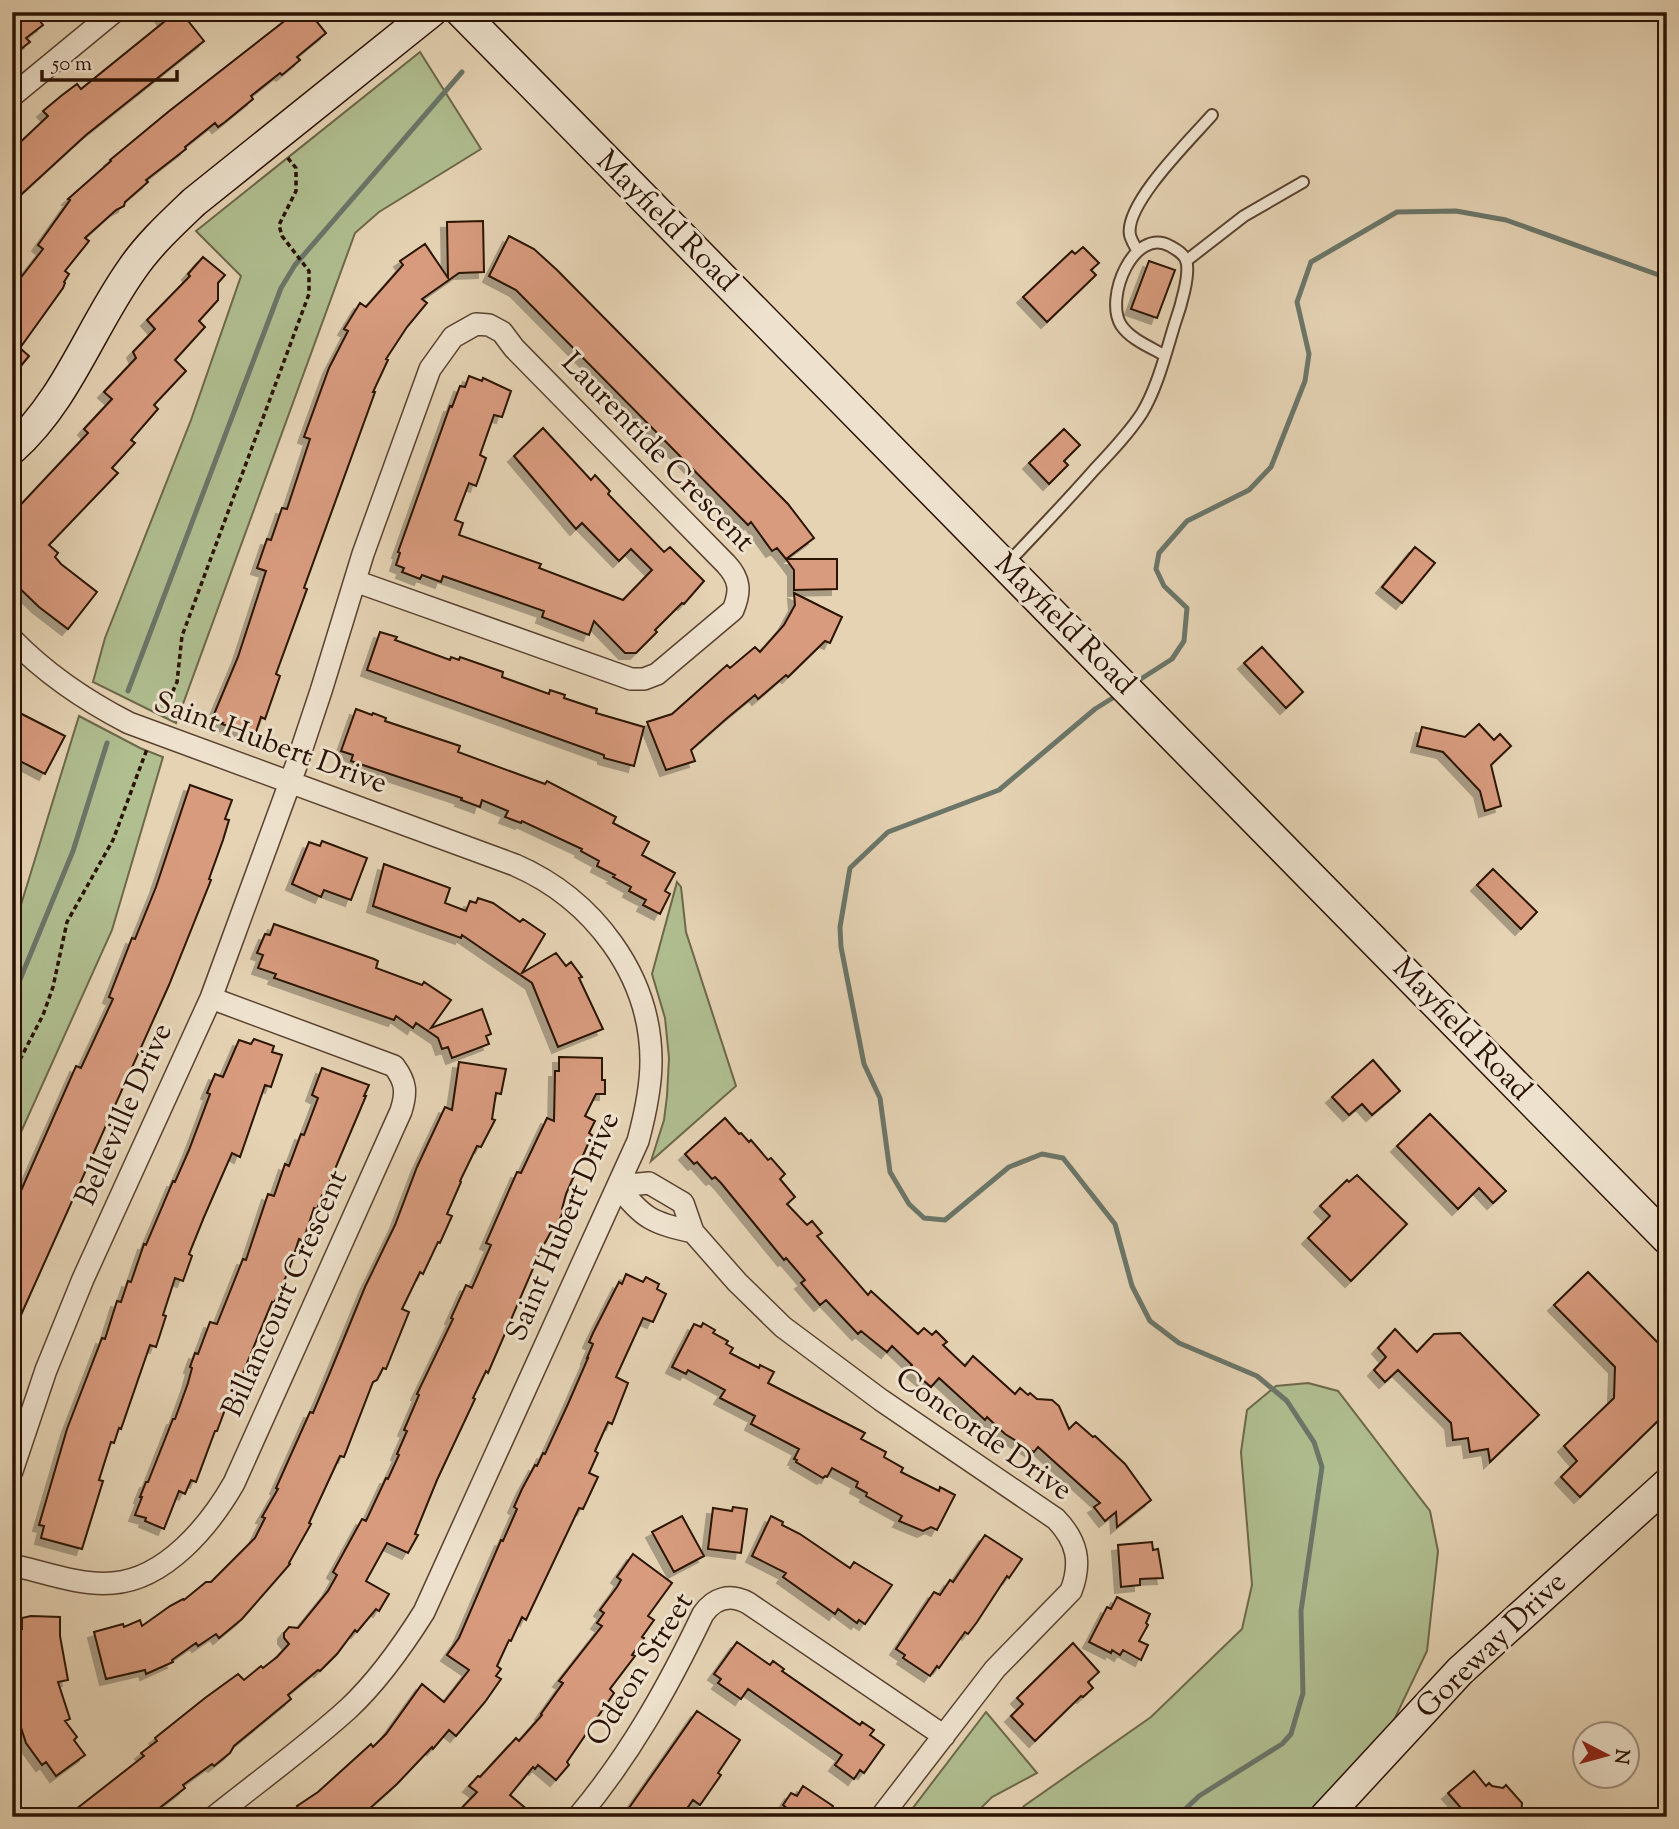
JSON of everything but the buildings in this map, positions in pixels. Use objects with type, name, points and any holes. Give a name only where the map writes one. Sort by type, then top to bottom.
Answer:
[{"type":"main road","points":[[12,449],[46,412],[74,370],[131,270],[165,229],[194,202],[431,12]]},
{"type":"main road","name":"Mayfield Road","points":[[461,12],[1667,1239]]},
{"type":"main road","name":"Goreway Drive","points":[[1332,1815],[1460,1671],[1667,1485]]},
{"type":"street","points":[[12,96],[114,12]]},
{"type":"street","name":"Laurentide Crescent","points":[[289,783],[355,581],[430,369],[453,337],[476,324],[489,325],[502,332],[514,348],[726,564],[736,575],[739,586],[738,599],[733,610],[657,674],[644,679],[631,679],[355,581]]},
{"type":"street","name":"Saint Hubert Drive","points":[[12,639],[26,654],[93,704],[138,726],[532,872],[572,899],[603,931],[623,958],[640,994],[646,1017],[651,1061],[645,1116],[638,1141],[438,1585],[411,1633],[383,1671],[347,1710],[214,1817]]},
{"type":"street","name":"Belleville Drive","points":[[12,1471],[46,1370],[83,1279],[211,998],[289,783]]},
{"type":"street","name":"Billancourt Crescent","points":[[12,1565],[90,1583],[114,1583],[134,1578],[168,1561],[204,1527],[221,1506],[234,1483],[401,1111],[406,1096],[405,1082],[394,1066],[211,998]]},
{"type":"street","name":"Concorde Drive","points":[[618,1186],[649,1183],[683,1203],[693,1232],[737,1282],[783,1327],[881,1400],[1056,1519],[1073,1541],[1077,1564],[1071,1591],[1004,1658],[881,1817]]},
{"type":"street","points":[[618,1186],[637,1211],[661,1225],[693,1232]]},
{"type":"street","name":"Odeon Street","points":[[578,1817],[612,1774],[641,1730],[703,1614],[710,1604],[722,1598],[741,1599],[748,1603],[944,1736]]},
{"type":"lane","points":[[1138,250],[1130,234],[1132,215],[1148,188],[1212,115]]},
{"type":"lane","points":[[1186,261],[1244,216],[1303,182]]},
{"type":"lane","points":[[1005,566],[1117,445],[1142,412],[1164,355],[1179,313],[1186,276],[1186,261],[1180,251],[1166,244],[1152,242],[1138,250],[1120,280],[1114,300],[1122,327],[1133,337],[1164,355]]},
{"type":"path","points":[[160,719],[177,682],[182,636],[309,294],[309,271],[282,236],[279,225],[296,191],[296,168],[286,156]]},
{"type":"path","points":[[12,1075],[43,1015],[53,987],[67,922],[113,840],[147,749]]},
{"type":"green space","points":[[420,52],[481,149],[379,212],[355,233],[176,723],[93,682],[105,638],[191,420],[241,276],[196,231]]},
{"type":"green space","points":[[79,716],[163,757],[112,930],[12,1152],[12,924],[20,908]]},
{"type":"green space","points":[[677,882],[681,887],[686,932],[736,1086],[651,1161],[664,1120],[669,1058],[665,1018],[652,974]]},
{"type":"green space","points":[[1308,1383],[1338,1391],[1430,1511],[1438,1551],[1427,1651],[1394,1720],[1344,1781],[1307,1817],[1015,1817],[1024,1806],[1151,1717],[1242,1629],[1252,1585],[1241,1452],[1247,1410],[1276,1386]]},
{"type":"green space","points":[[986,1712],[1037,1773],[992,1797],[972,1817],[906,1817]]},
{"type":"waterway","points":[[128,691],[281,288],[295,265],[462,72]]},
{"type":"waterway","points":[[1133,684],[1172,659],[1184,641],[1187,608],[1164,586],[1156,569],[1159,553],[1187,521],[1249,490],[1271,467],[1305,381],[1309,354],[1297,302],[1311,262],[1397,212],[1456,211],[1506,220],[1667,278]]},
{"type":"waterway","points":[[1119,694],[1095,709],[999,790],[888,832],[850,868],[840,927],[841,947],[864,1064],[880,1098],[890,1172],[909,1204],[924,1218],[945,1220],[1009,1167],[1042,1154],[1063,1158],[1115,1224],[1132,1286],[1150,1321],[1179,1343],[1257,1376],[1287,1401],[1314,1442],[1322,1467],[1301,1611],[1303,1693],[1291,1734],[1282,1744],[1199,1796],[1177,1817]]},
{"type":"waterway","points":[[12,999],[73,851],[107,743]]}]
